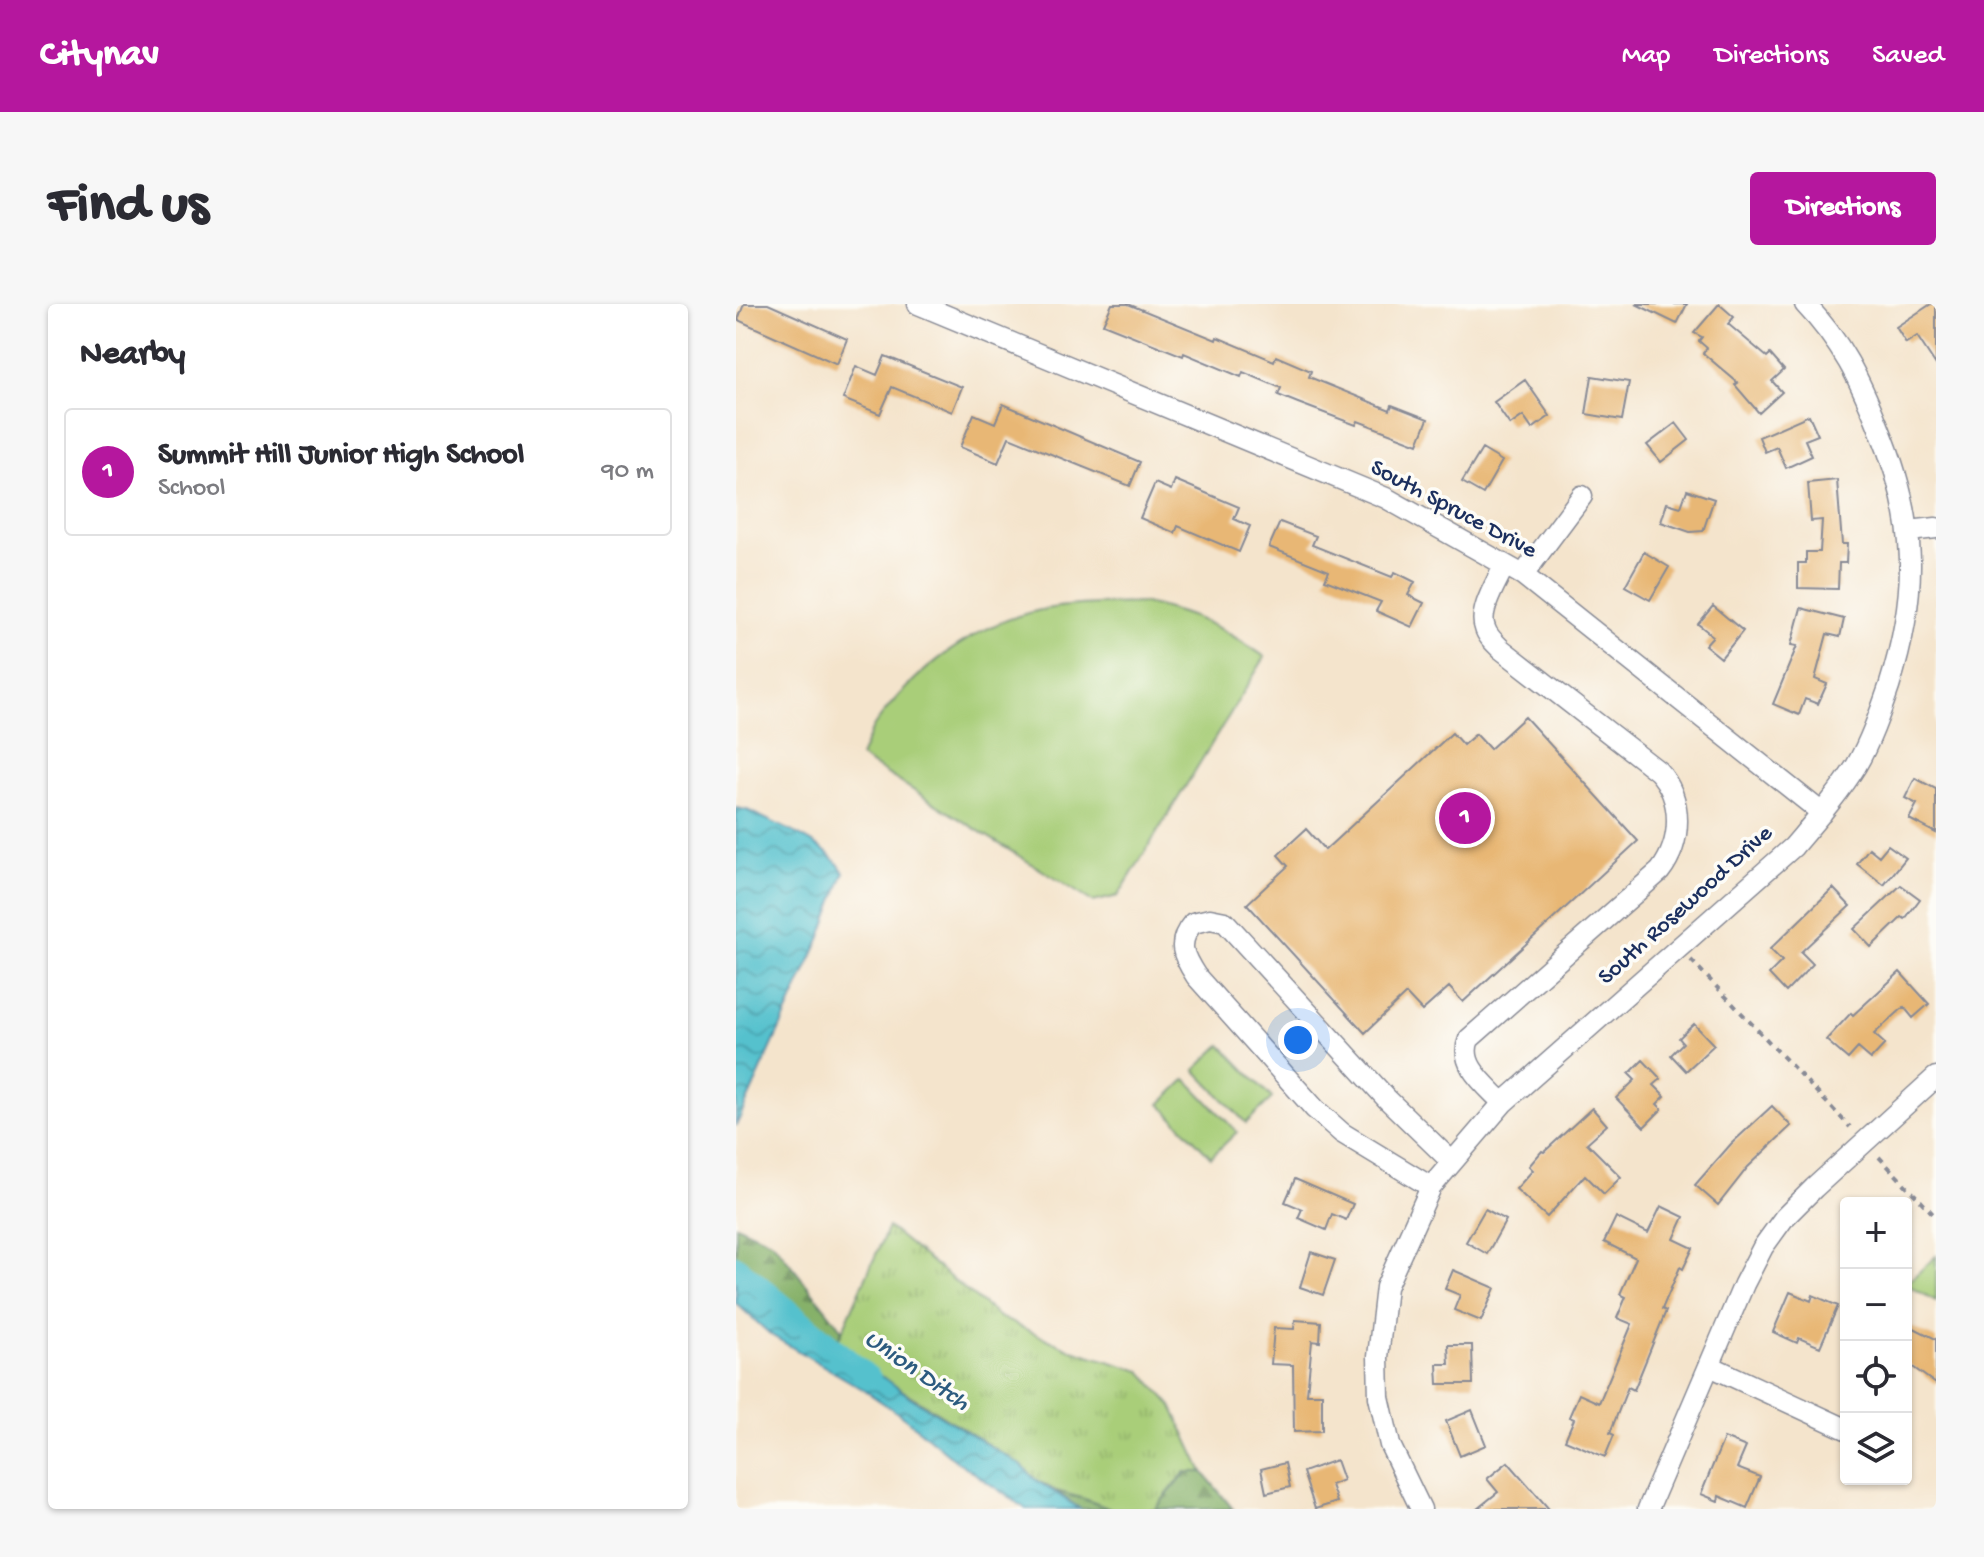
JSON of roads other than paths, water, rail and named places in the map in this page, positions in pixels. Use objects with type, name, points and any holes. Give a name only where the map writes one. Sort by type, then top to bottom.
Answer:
[{"type":"street","name":"South Spruce Drive","points":[[918,304],[1386,498],[1523,575],[1822,813]]},
{"type":"street","name":"South Rosewood Drive","points":[[1421,1509],[1390,1445],[1379,1397],[1378,1357],[1386,1287],[1431,1187],[1503,1103],[1793,847],[1857,764],[1881,709],[1903,642],[1911,582],[1909,531],[1892,458],[1859,377],[1827,328],[1805,304]]},
{"type":"street","points":[[1523,575],[1582,496]]},
{"type":"street","points":[[1909,531],[1936,528]]},
{"type":"street","points":[[1503,1103],[1467,1063],[1465,1050],[1469,1039],[1660,871],[1674,844],[1678,809],[1670,786],[1658,771],[1490,638],[1483,619],[1504,566]]},
{"type":"street","points":[[1431,1187],[1342,1133],[1305,1098],[1196,976],[1182,954],[1181,943],[1193,923],[1210,919],[1225,922],[1387,1099],[1452,1162]]},
{"type":"street","points":[[1648,1509],[1744,1284],[1763,1247],[1784,1218],[1936,1077]]},
{"type":"street","points":[[1710,1366],[1840,1426]]},
{"type":"water","points":[[736,808],[747,810],[814,844],[837,862],[844,873],[821,937],[736,1126]]},
{"type":"water","points":[[736,1276],[825,1349],[885,1378],[910,1397],[1021,1465],[1036,1480],[1080,1509],[1026,1509],[954,1459],[905,1418],[771,1335],[736,1303]]},
{"type":"waterway","name":"Union Ditch","points":[[736,1266],[870,1378]]},
{"type":"place","name":"Summit Hill Junior High School","points":[[1465,818]]}]
